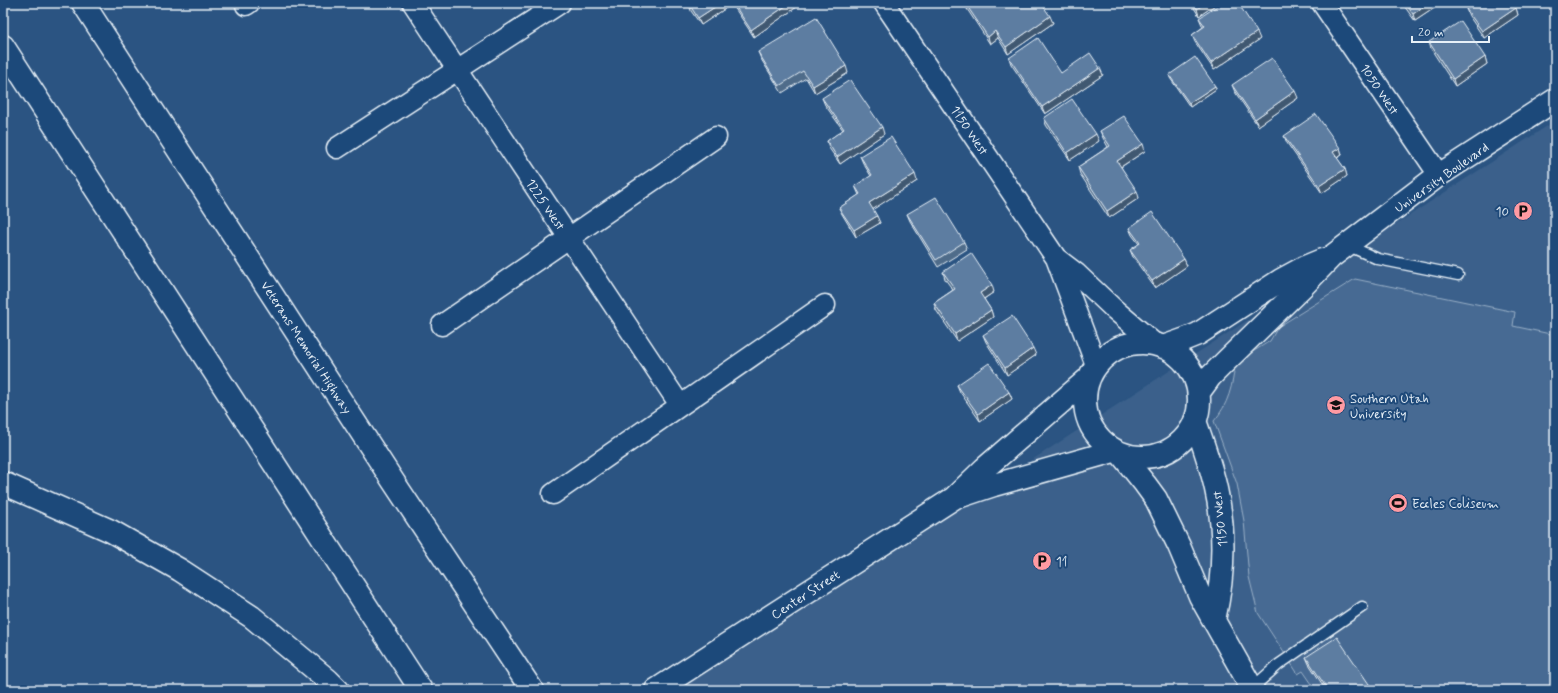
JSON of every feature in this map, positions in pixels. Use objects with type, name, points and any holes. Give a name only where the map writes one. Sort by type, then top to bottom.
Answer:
[{"type":"main road","name":"Veterans Memorial Highway","points":[[83,3],[532,690]]},
{"type":"main road","points":[[3,46],[421,690]]},
{"type":"main road","name":"University Boulevard","points":[[1199,392],[1210,377],[1226,360],[1339,251],[1439,175],[1555,100]]},
{"type":"main road","name":"University Boulevard","points":[[1159,345],[1183,340],[1198,334],[1281,280],[1339,251]]},
{"type":"main road","points":[[1117,453],[1132,458],[1141,458],[1168,452],[1189,434],[1195,422],[1199,407],[1199,392],[1195,378],[1187,364],[1176,354],[1159,345],[1139,343],[1123,346],[1108,353],[1092,371],[1085,391],[1084,406],[1087,419],[1094,432],[1103,443],[1117,453],[1145,484],[1156,499],[1200,596],[1253,689]]},
{"type":"main road","name":"Center Street","points":[[656,690],[954,498],[1092,371]]},
{"type":"main road","name":"1150 West","points":[[1195,422],[1216,488],[1223,527],[1224,547],[1222,582],[1214,620]]},
{"type":"main road","name":"Center Street","points":[[954,498],[994,485],[1117,453]]},
{"type":"main road","points":[[3,483],[111,531],[180,570],[252,617],[338,690]]},
{"type":"street","name":"1225 West","points":[[413,3],[680,405]]},
{"type":"street","points":[[337,148],[560,3]]},
{"type":"street","name":"1150 West","points":[[884,3],[1056,258],[1092,371]]},
{"type":"street","name":"1050 West","points":[[1322,3],[1439,175]]},
{"type":"street","points":[[442,325],[716,137]]},
{"type":"street","name":"1150 West","points":[[1056,258],[1077,274],[1114,309],[1159,345]]},
{"type":"street","points":[[553,494],[825,305]]},
{"type":"lane","points":[[1339,251],[1458,275]]},
{"type":"lane","points":[[1253,689],[1278,665],[1362,607]]},
{"type":"shaded area","name":"Southern Utah University","points":[[1555,121],[1555,690],[677,690]]},
{"type":"shaded area","name":"Eccles Coliseum","points":[[1355,279],[1515,312],[1513,326],[1555,335],[1555,690],[1316,690],[1303,671],[1298,674],[1258,613],[1249,577],[1244,521],[1237,484],[1214,421],[1223,408],[1229,394],[1235,363],[1270,341],[1278,327]]},
{"type":"building","points":[[721,3],[698,18],[689,4]]},
{"type":"building","points":[[733,3],[790,3],[751,30]]},
{"type":"building","points":[[965,3],[1041,3],[1050,16],[1006,47],[995,31],[988,37]]},
{"type":"building","points":[[1193,3],[1205,3],[1197,9]]},
{"type":"building","points":[[1222,3],[1238,3],[1257,32],[1211,63],[1192,35],[1205,26],[1199,18]]},
{"type":"building","points":[[1405,3],[1429,3],[1413,14]]},
{"type":"building","points":[[1475,3],[1512,3],[1516,8],[1482,31],[1466,9]]},
{"type":"building","points":[[816,17],[846,66],[813,86],[803,71],[779,86],[758,52]]},
{"type":"building","points":[[1461,21],[1485,57],[1453,79],[1429,42]]},
{"type":"building","points":[[1038,38],[1061,73],[1090,53],[1100,68],[1042,107],[1009,58]]},
{"type":"building","points":[[1195,57],[1215,86],[1189,103],[1169,75]]},
{"type":"building","points":[[1272,58],[1295,91],[1255,119],[1232,85]]},
{"type":"building","points":[[850,80],[882,127],[837,157],[827,141],[844,129],[822,98]]},
{"type":"building","points":[[1072,99],[1096,134],[1067,153],[1044,118]]},
{"type":"building","points":[[1316,114],[1340,148],[1333,152],[1345,169],[1319,186],[1284,136]]},
{"type":"building","points":[[1124,116],[1143,144],[1117,161],[1137,191],[1107,211],[1078,167],[1110,146],[1100,131]]},
{"type":"building","points":[[891,137],[915,174],[869,203],[877,216],[854,230],[839,208],[860,194],[855,186],[872,175],[860,156]]},
{"type":"building","points":[[936,197],[964,242],[936,260],[907,214]]},
{"type":"building","points":[[1152,212],[1184,259],[1152,281],[1130,250],[1140,243],[1129,228]]},
{"type":"building","points":[[971,253],[992,285],[980,293],[991,310],[955,334],[934,303],[955,289],[943,272]]},
{"type":"building","points":[[1012,316],[1033,348],[1005,368],[983,335]]},
{"type":"building","points":[[989,363],[1009,392],[978,414],[957,385]]},
{"type":"building","points":[[1337,637],[1373,690],[1328,690],[1306,657]]},
{"type":"place","name":"10","points":[[1523,211]]},
{"type":"place","name":"Southern Utah University","points":[[1336,405]]},
{"type":"place","name":"Eccles Coliseum","points":[[1398,503]]},
{"type":"place","name":"11","points":[[1042,561]]}]
